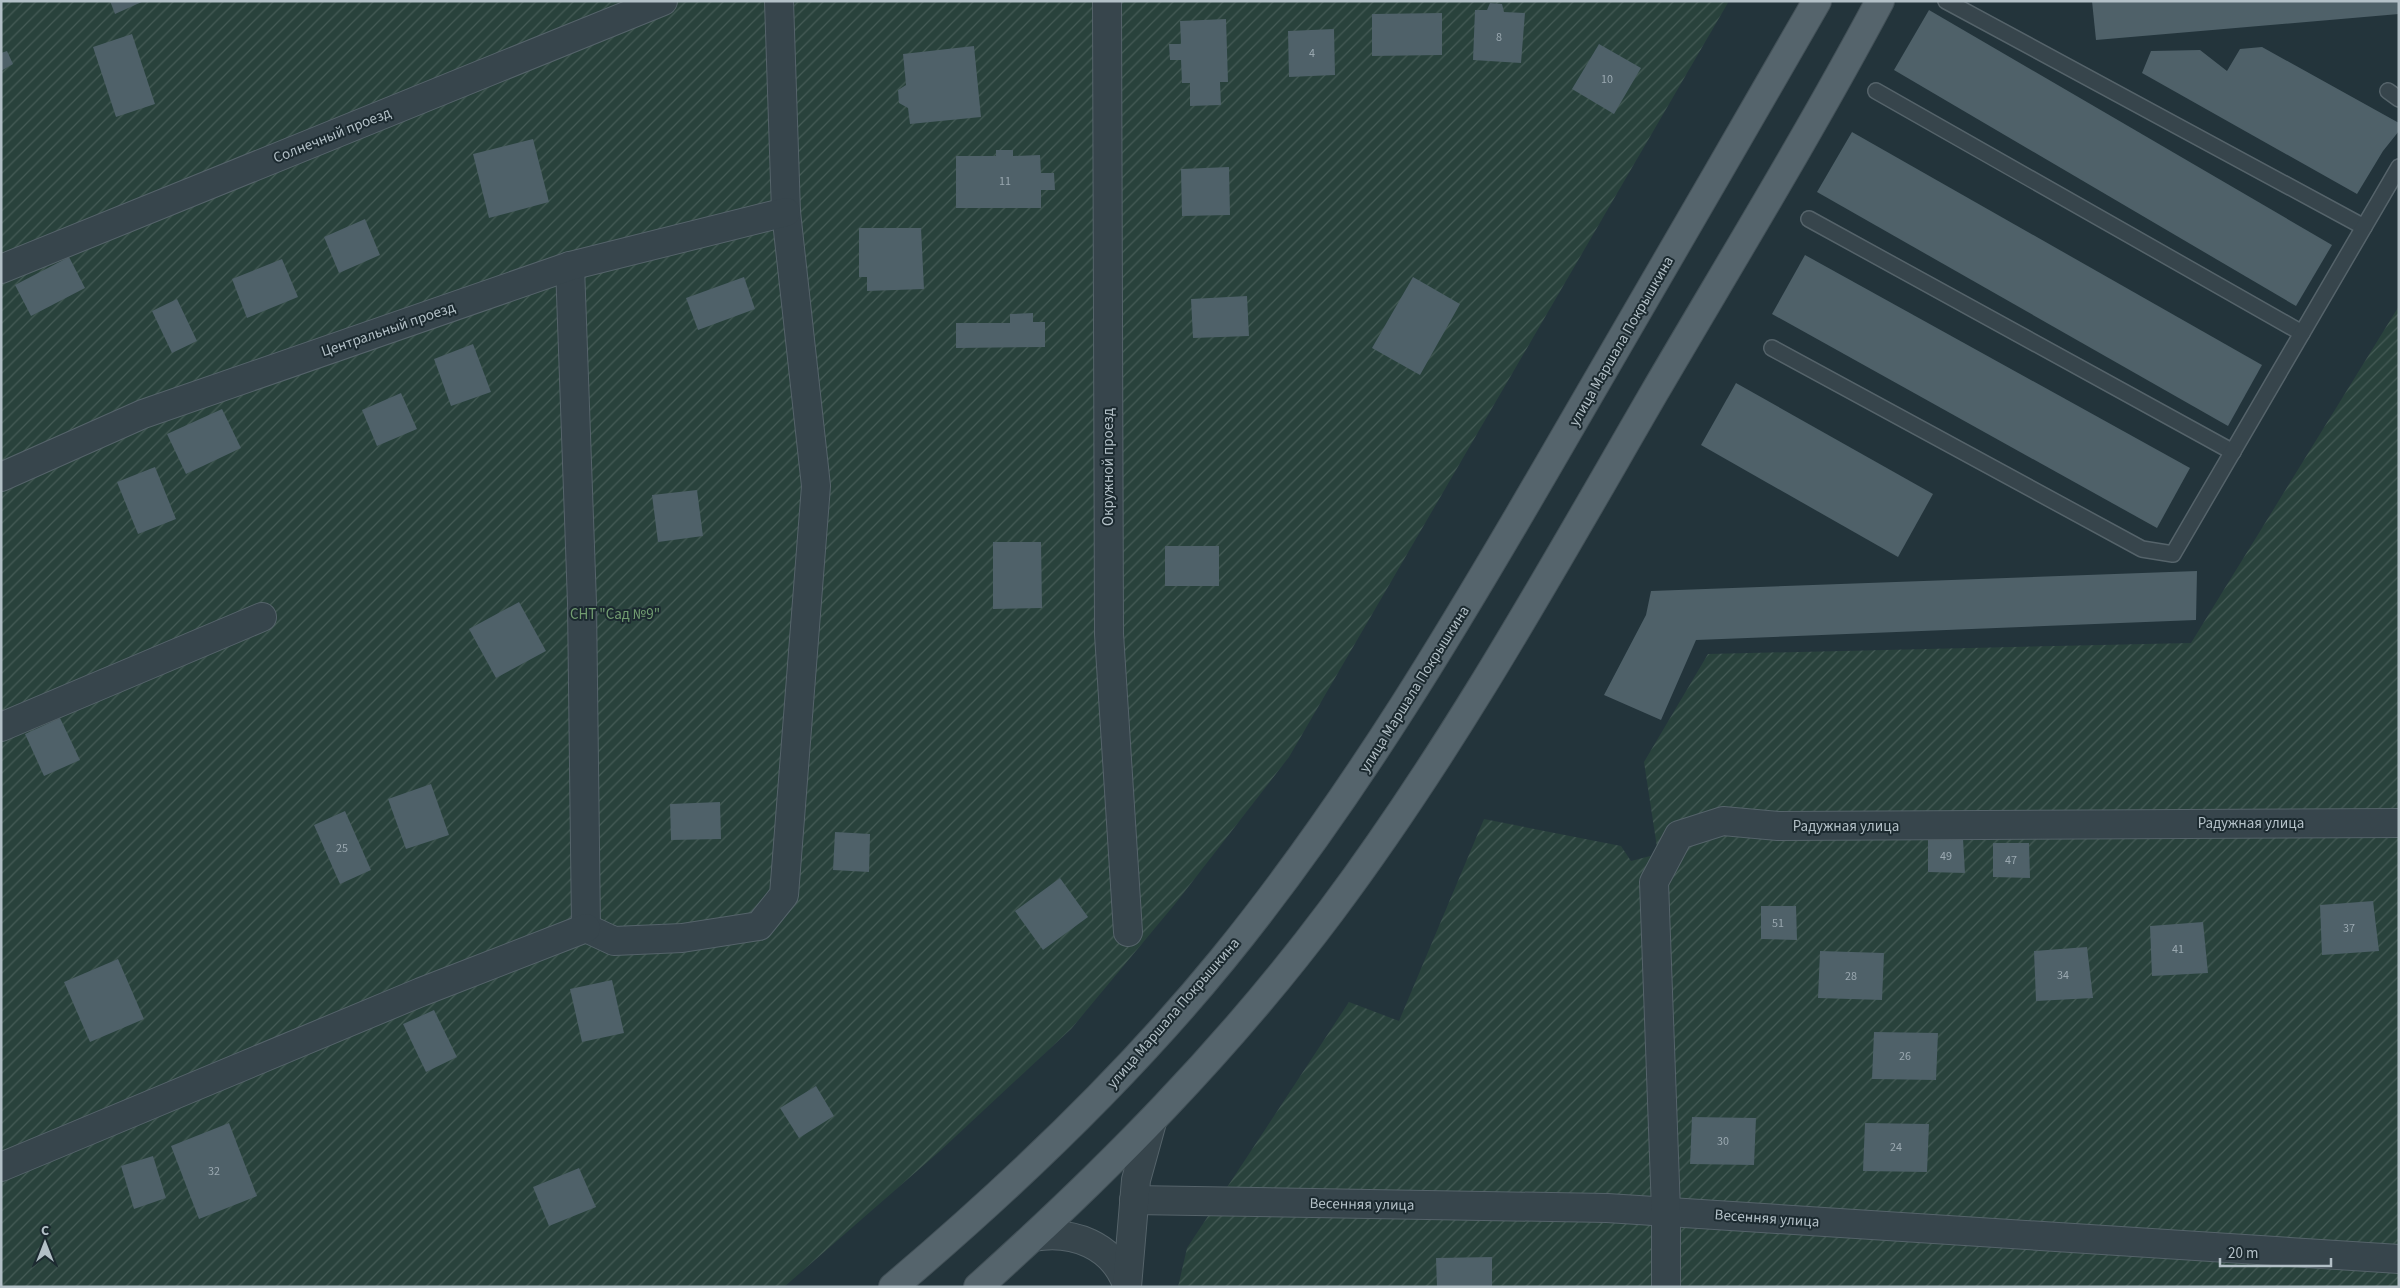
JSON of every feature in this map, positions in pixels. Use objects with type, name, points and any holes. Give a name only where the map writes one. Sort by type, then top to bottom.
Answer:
[{"type":"main road","name":"улица Маршала Покрышкина","points":[[893,1287],[1016,1179],[1121,1074],[1220,963],[1323,828],[1406,703],[1482,580],[1817,1]]},
{"type":"main road","points":[[978,1287],[1096,1179],[1208,1062],[1300,952],[1368,860],[1426,774],[1530,608],[1880,1]]},
{"type":"street","name":"Солнечный проезд","points":[[1,269],[663,1]]},
{"type":"street","points":[[1,1167],[412,995],[586,928],[614,941],[682,938],[759,926],[784,894],[816,486],[786,212],[779,1]]},
{"type":"street","name":"Окружной проезд","points":[[1107,1],[1109,634],[1128,932]]},
{"type":"street","name":"Центральный проезд","points":[[1,478],[143,414],[570,266],[786,212]]},
{"type":"street","points":[[570,266],[582,603],[586,928]]},
{"type":"street","points":[[1,727],[262,617]]},
{"type":"street","name":"Радужная улица","points":[[1666,1287],[1666,1211],[1654,882],[1679,834],[1723,821],[1778,826],[2399,823]]},
{"type":"street","points":[[1127,1286],[1134,1200],[1139,1165],[1152,1122]]},
{"type":"street","name":"Весенняя улица","points":[[1134,1200],[1606,1208],[2399,1259]]},
{"type":"street","points":[[1033,1237],[1061,1235],[1093,1244],[1113,1260],[1127,1286]]},
{"type":"lane","points":[[1946,1],[2364,228]]},
{"type":"lane","points":[[1876,91],[2302,333]]},
{"type":"lane","points":[[1772,348],[2142,549],[2173,554],[2399,167]]},
{"type":"lane","points":[[1809,219],[2233,452]]},
{"type":"green space","name":"СНТ \"Сад №9\"","points":[[1,1],[1729,1],[1289,757],[1175,904],[1071,1029],[940,1151],[784,1287],[1,1287]]},
{"type":"green space","points":[[2399,306],[2399,1287],[1178,1287],[1187,1248],[1349,1002],[1399,1021],[1484,819],[1621,846],[1631,861],[1658,854],[1644,762],[1708,654],[2191,643]]},
{"type":"building","points":[[110,1],[144,1],[115,14]]},
{"type":"building","points":[[2092,1],[2399,1],[2399,14],[2096,40]]},
{"type":"building","points":[[1490,3],[1502,4],[1504,12],[1525,13],[1521,63],[1473,60],[1475,10],[1487,10]]},
{"type":"building","points":[[1929,10],[2332,245],[2296,306],[1894,70]]},
{"type":"building","points":[[1442,13],[1442,55],[1372,56],[1372,14]]},
{"type":"building","points":[[1226,19],[1228,82],[1220,82],[1221,105],[1190,106],[1190,83],[1182,83],[1181,60],[1170,60],[1169,44],[1181,44],[1180,21]]},
{"type":"building","points":[[1334,29],[1335,75],[1289,77],[1288,31]]},
{"type":"building","points":[[132,34],[155,104],[116,117],[93,47]]},
{"type":"building","points":[[1599,44],[1641,68],[1614,114],[1572,89]]},
{"type":"building","points":[[974,46],[981,117],[910,124],[908,108],[899,103],[898,90],[906,85],[903,54]]},
{"type":"building","points":[[2262,47],[2399,123],[2399,131],[2383,151],[2357,194],[2142,73],[2151,51],[2200,50],[2227,71],[2240,49]]},
{"type":"building","points":[[7,51],[13,64],[1,71],[1,53]]},
{"type":"building","points":[[1852,132],[2262,365],[2228,426],[1817,192]]},
{"type":"building","points":[[533,139],[549,202],[489,218],[473,154]]},
{"type":"building","points":[[996,150],[1013,150],[1013,156],[1040,155],[1041,173],[1054,173],[1055,190],[1041,190],[1041,208],[956,208],[956,156],[996,156]]},
{"type":"building","points":[[1229,167],[1230,215],[1182,216],[1181,169]]},
{"type":"building","points":[[365,219],[380,255],[339,273],[324,237]]},
{"type":"building","points":[[859,228],[921,228],[924,289],[867,291],[867,277],[859,277]]},
{"type":"building","points":[[1805,255],[2190,468],[2157,528],[1772,314]]},
{"type":"building","points":[[69,257],[85,288],[31,316],[15,285]]},
{"type":"building","points":[[282,259],[298,297],[247,318],[232,279]]},
{"type":"building","points":[[744,277],[755,309],[698,330],[686,298]]},
{"type":"building","points":[[1413,277],[1460,304],[1420,375],[1372,348]]},
{"type":"building","points":[[1247,296],[1249,336],[1193,338],[1191,299]]},
{"type":"building","points":[[177,299],[197,341],[172,353],[152,311]]},
{"type":"building","points":[[1033,313],[1033,322],[1045,322],[1045,347],[956,348],[956,323],[1010,323],[1010,314]]},
{"type":"building","points":[[473,344],[491,392],[451,406],[434,359]]},
{"type":"building","points":[[1736,383],[1933,494],[1898,557],[1701,445]]},
{"type":"building","points":[[401,393],[417,429],[377,446],[362,410]]},
{"type":"building","points":[[222,409],[241,448],[186,474],[167,434]]},
{"type":"building","points":[[155,467],[176,519],[138,534],[117,482]]},
{"type":"building","points":[[697,490],[703,536],[658,542],[652,495]]},
{"type":"building","points":[[993,542],[1041,542],[1042,608],[993,609]]},
{"type":"building","points":[[1165,546],[1219,546],[1219,586],[1165,586]]},
{"type":"building","points":[[2197,571],[2196,620],[1696,640],[1661,720],[1604,695],[1646,615],[1651,591]]},
{"type":"building","points":[[519,602],[546,651],[496,678],[469,629]]},
{"type":"building","points":[[60,718],[80,760],[44,776],[25,734]]},
{"type":"building","points":[[431,784],[449,835],[406,849],[388,799]]},
{"type":"building","points":[[720,802],[721,839],[671,840],[670,804]]},
{"type":"building","points":[[345,811],[371,870],[340,884],[314,825]]},
{"type":"building","points":[[835,832],[870,834],[869,872],[833,870]]},
{"type":"building","points":[[1928,839],[1963,839],[1965,873],[1928,872]]},
{"type":"building","points":[[1993,843],[2029,843],[2030,878],[1993,877]]},
{"type":"building","points":[[1060,878],[1088,917],[1043,950],[1015,911]]},
{"type":"building","points":[[2373,901],[2379,951],[2322,955],[2320,905]]},
{"type":"building","points":[[1761,906],[1796,906],[1797,940],[1761,939]]},
{"type":"building","points":[[2203,922],[2208,973],[2152,976],[2150,926]]},
{"type":"building","points":[[2087,947],[2093,998],[2036,1001],[2034,951]]},
{"type":"building","points":[[1820,951],[1884,953],[1882,1000],[1818,998]]},
{"type":"building","points":[[118,959],[144,1019],[90,1042],[64,982]]},
{"type":"building","points":[[612,980],[624,1033],[582,1042],[570,989]]},
{"type":"building","points":[[434,1010],[457,1057],[426,1072],[403,1024]]},
{"type":"building","points":[[1874,1032],[1938,1033],[1936,1080],[1872,1079]]},
{"type":"building","points":[[816,1086],[834,1116],[799,1138],[780,1108]]},
{"type":"building","points":[[1692,1117],[1756,1118],[1754,1165],[1690,1164]]},
{"type":"building","points":[[229,1123],[257,1196],[199,1219],[171,1146]]},
{"type":"building","points":[[1865,1123],[1929,1124],[1927,1172],[1863,1171]]},
{"type":"building","points":[[153,1156],[166,1198],[134,1209],[121,1166]]},
{"type":"building","points":[[579,1168],[596,1207],[549,1226],[533,1187]]},
{"type":"building","points":[[1492,1257],[1492,1287],[1437,1287],[1436,1258]]}]
